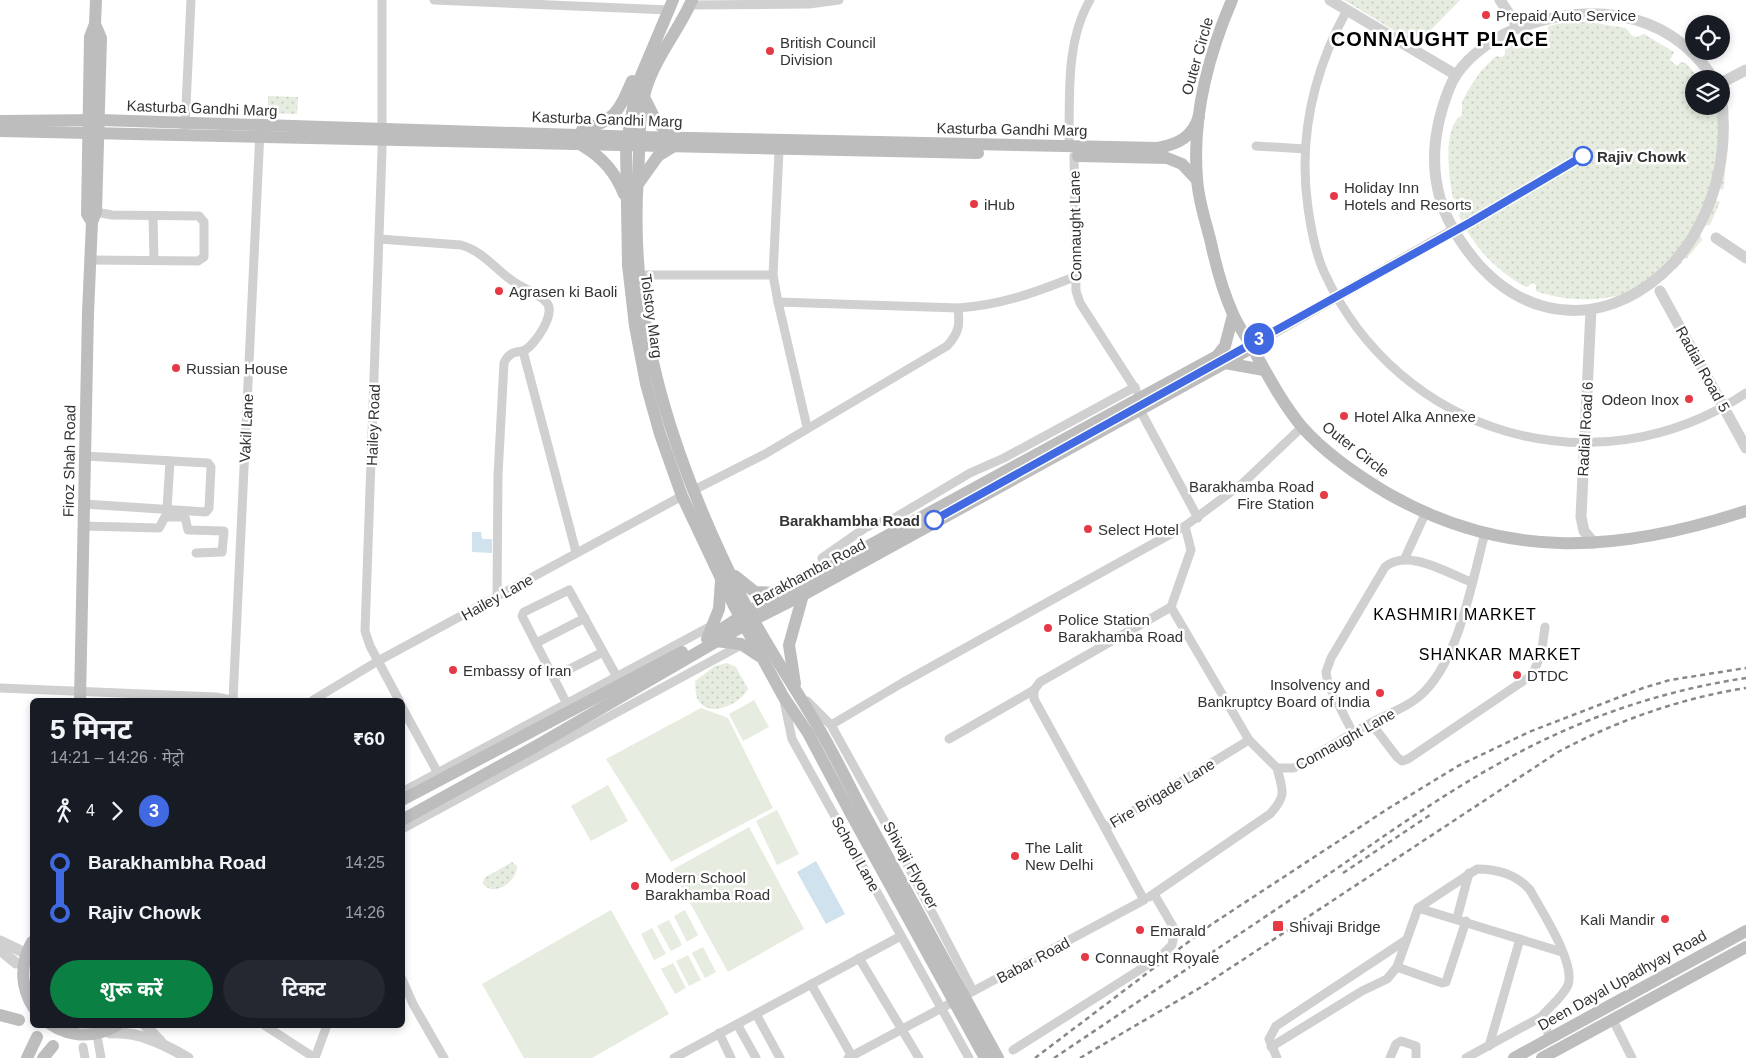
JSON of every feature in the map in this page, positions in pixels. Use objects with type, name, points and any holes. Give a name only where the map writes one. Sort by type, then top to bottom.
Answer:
[{"type":"main road","name":"Firoz Shah Road","points":[[80,696],[90,260],[94,217],[94,127],[101,38],[95,24],[96,0]]},
{"type":"main road","name":"Outer Circle","points":[[1232,0],[1219,32],[1203,83],[1199,116],[1196,180],[1212,254],[1233,315],[1264,370],[1302,427],[1334,456],[1368,482],[1426,512],[1486,533],[1549,543],[1630,541],[1678,531],[1746,511]]},
{"type":"main road","name":"Tolstoy Marg","points":[[691,3],[654,72],[644,97],[634,142],[626,198],[628,266],[635,326],[646,384],[660,434],[747,618]]},
{"type":"main road","name":"Tolstoy Marg","points":[[671,5],[637,85],[634,142],[637,186],[636,205],[639,275],[646,326],[658,384],[687,494]]},
{"type":"main road","points":[[570,134],[599,126],[611,119],[619,110],[648,47],[661,26]]},
{"type":"main road","points":[[637,186],[658,156],[672,143],[656,121],[644,97]]},
{"type":"main road","name":"Kasturba Gandhi Marg","points":[[672,143],[779,151],[1072,151],[1158,148],[1187,137],[1193,131],[1199,116]]},
{"type":"main road","name":"Kasturba Gandhi Marg","points":[[0,122],[94,127],[382,135],[580,145],[634,142],[1072,151],[1167,158],[1186,168],[1196,180]]},
{"type":"main road","name":"Kasturba Gandhi Marg","points":[[0,131],[94,127]]},
{"type":"main road","name":"Kasturba Gandhi Marg","points":[[382,135],[570,134],[634,142]]},
{"type":"main road","points":[[580,145],[602,159],[619,181],[626,198]]},
{"type":"main road","name":"Barakhamba Road","points":[[405,819],[454,797],[712,640],[785,592],[1220,353],[1225,346],[1233,315]]},
{"type":"main road","name":"Barakhamba Road","points":[[747,618],[803,595],[1138,398],[1225,363],[1253,348]]},
{"type":"main road","points":[[1225,363],[1264,370]]},
{"type":"main road","points":[[765,661],[741,644],[712,640],[725,574],[755,592],[785,592]]},
{"type":"main road","points":[[795,689],[789,645],[803,595]]},
{"type":"main road","name":"Shivaji Flyover","points":[[747,618],[765,661],[783,696],[855,809],[998,1058]]},
{"type":"main road","name":"Shivaji Flyover","points":[[747,618],[818,727],[855,809],[985,1058]]},
{"type":"main road","name":"Barakhamba Road","points":[[405,798],[440,776],[712,640]]},
{"type":"main road","name":"Deen Dayal Upadhyay Road","points":[[1514,1058],[1746,931]]},
{"type":"main road","name":"Deen Dayal Upadhyay Road","points":[[1542,1058],[1746,946]]},
{"type":"main road","points":[[11,980],[16,963],[28,947]]},
{"type":"main road","points":[[12,1002],[19,1020],[36,1038],[53,1046],[84,1052],[113,1029]]},
{"type":"main road","points":[[0,1015],[19,1020]]},
{"type":"main road","points":[[27,1058],[36,1038]]},
{"type":"main road","points":[[43,1058],[53,1046]]},
{"type":"street","points":[[185,130],[191,0]]},
{"type":"street","name":"Hailey Road","points":[[382,0],[382,135],[365,631],[378,661],[398,698]]},
{"type":"street","points":[[434,0],[671,5]]},
{"type":"street","points":[[691,3],[809,4],[839,0]]},
{"type":"street","name":"Connaught Lane","points":[[1090,0],[1079,22],[1070,84],[1074,277],[1080,303],[1138,398],[1198,518]]},
{"type":"street","points":[[1330,0],[1456,75]]},
{"type":"street","points":[[1500,0],[1517,26]]},
{"type":"street","points":[[1673,283],[1660,291],[1626,305],[1591,310],[1567,309],[1545,304],[1519,295],[1496,280],[1470,255],[1454,230],[1437,190],[1434,154],[1438,119],[1456,75],[1490,42],[1517,26],[1585,4],[1619,12],[1656,25],[1692,51],[1707,70]]},
{"type":"street","points":[[1348,10],[1335,32],[1318,73],[1310,103],[1304,149],[1304,177],[1310,226],[1324,272],[1353,321],[1382,357],[1400,374],[1441,404],[1463,416],[1510,433],[1559,442],[1584,444],[1631,440],[1653,435],[1697,420],[1724,407],[1746,393]]},
{"type":"street","points":[[1730,78],[1746,70]]},
{"type":"street","points":[[1729,115],[1732,124]]},
{"type":"street","name":"Vakil Lane","points":[[232,698],[260,131]]},
{"type":"street","points":[[1256,146],[1304,149]]},
{"type":"street","points":[[779,151],[773,275],[807,427]]},
{"type":"street","points":[[90,260],[202,259],[204,257],[204,222],[199,216],[112,215],[94,217]]},
{"type":"street","points":[[153,216],[154,260]]},
{"type":"street","points":[[1706,250],[1716,238],[1721,227]]},
{"type":"street","points":[[1253,348],[1273,333],[1454,230]]},
{"type":"street","points":[[1716,238],[1746,258]]},
{"type":"street","points":[[379,239],[462,245],[472,248],[514,282],[547,303],[550,309],[549,316],[534,343],[523,351],[507,355],[504,363],[498,475],[497,597]]},
{"type":"street","points":[[639,275],[773,275]]},
{"type":"street","points":[[778,302],[958,308],[990,306],[1011,301],[1074,277]]},
{"type":"street","name":"Radial Road 5","points":[[1660,291],[1746,448]]},
{"type":"street","name":"Hailey Lane","points":[[316,698],[378,661],[576,552],[765,454],[807,427],[947,346],[956,337],[960,325],[958,308]]},
{"type":"street","name":"Radial Road 6","points":[[1591,310],[1581,522],[1584,532],[1594,543]]},
{"type":"street","points":[[523,351],[576,552]]},
{"type":"street","points":[[827,570],[822,558],[865,528],[875,523],[891,520],[970,474],[1036,440],[1138,398]]},
{"type":"street","points":[[831,726],[910,678],[1198,518],[1243,483],[1302,427]]},
{"type":"street","points":[[1036,440],[1042,452]]},
{"type":"street","points":[[84,504],[206,512],[209,508],[210,464],[85,456]]},
{"type":"street","points":[[166,509],[170,461]]},
{"type":"street","points":[[1404,560],[1426,512]]},
{"type":"street","points":[[84,526],[159,528],[165,517],[185,518],[188,530],[224,531],[222,552],[196,553]]},
{"type":"street","points":[[949,739],[1034,690],[1040,682],[1171,607],[1191,550],[1185,526]]},
{"type":"street","name":"Connaught Lane","points":[[1171,607],[1249,740],[1277,768],[1294,768],[1353,733],[1408,704],[1424,692],[1440,673],[1453,649],[1486,533]]},
{"type":"street","points":[[1353,733],[1328,684],[1326,672],[1331,658],[1385,567],[1394,560],[1412,559],[1472,582]]},
{"type":"street","points":[[567,704],[522,614],[569,590],[617,676]]},
{"type":"street","points":[[536,643],[585,618]]},
{"type":"street","points":[[405,791],[440,776],[617,676],[714,624]]},
{"type":"street","points":[[1371,723],[1396,757],[1402,761],[1408,759],[1532,675],[1542,655],[1545,628]]},
{"type":"street","points":[[405,827],[454,797],[741,644]]},
{"type":"street","points":[[554,678],[603,652]]},
{"type":"street","points":[[0,688],[80,696],[221,698]]},
{"type":"street","points":[[795,689],[831,726],[887,826],[973,991]]},
{"type":"street","name":"Fire Brigade Lane","points":[[1034,690],[1034,699],[1105,828],[1249,740]]},
{"type":"street","name":"School Lane","points":[[783,696],[792,738],[969,1058]]},
{"type":"street","points":[[405,712],[440,776]]},
{"type":"street","name":"Babar Road","points":[[851,1057],[1154,894],[1270,814],[1280,803],[1284,792],[1277,768]]},
{"type":"street","points":[[1105,828],[1144,900]]},
{"type":"street","points":[[1271,1048],[1362,992],[1387,979],[1397,967],[1418,908],[1469,873],[1477,869],[1488,869],[1515,877],[1524,882],[1562,952],[1569,967],[1570,977],[1568,986],[1541,1017],[1466,1058]]},
{"type":"street","points":[[1397,967],[1446,982],[1462,920],[1469,873]]},
{"type":"street","points":[[1013,1050],[1160,957],[1172,946],[1175,930],[1154,894]]},
{"type":"street","points":[[1418,908],[1562,952]]},
{"type":"street","points":[[674,1058],[901,936]]},
{"type":"street","points":[[1489,1046],[1520,939]]},
{"type":"street","points":[[1276,1058],[1269,1039],[1276,1026],[1407,940]]},
{"type":"street","points":[[0,941],[28,947]]},
{"type":"street","points":[[0,950],[16,963]]},
{"type":"street","points":[[859,958],[919,1058]]},
{"type":"street","points":[[811,984],[851,1057]]},
{"type":"street","points":[[405,986],[413,1004],[444,1058]]},
{"type":"street","points":[[756,1014],[780,1058]]},
{"type":"street","points":[[1541,1017],[1550,1038]]},
{"type":"street","points":[[1612,1020],[1632,1058]]},
{"type":"street","points":[[737,1024],[756,1058]]},
{"type":"street","points":[[147,1028],[161,1042],[188,1058]]},
{"type":"street","points":[[269,1028],[315,1058],[326,1028]]},
{"type":"street","points":[[113,1029],[161,1042]]},
{"type":"street","points":[[720,1033],[731,1058]]},
{"type":"street","points":[[1390,1058],[1396,1044],[1401,1041],[1416,1046],[1416,1058]]},
{"type":"street","points":[[98,1042],[100,1058]]},
{"type":"shaded area","points":[[1344,0],[1460,0],[1427,34],[1408,39]]},
{"type":"shaded area","points":[[1565,22],[1588,22],[1626,28],[1632,36],[1637,37],[1644,34],[1674,52],[1670,60],[1677,66],[1681,62],[1686,63],[1692,70],[1685,70],[1685,115],[1718,115],[1723,137],[1725,169],[1723,190],[1716,187],[1712,199],[1720,202],[1710,225],[1704,226],[1699,232],[1702,240],[1687,258],[1682,260],[1682,263],[1666,275],[1649,285],[1612,297],[1573,299],[1536,291],[1536,285],[1533,283],[1527,287],[1522,285],[1502,271],[1478,247],[1459,216],[1460,206],[1453,198],[1451,189],[1448,154],[1449,141],[1456,121],[1462,115],[1462,102],[1480,72],[1496,56],[1502,57],[1505,54],[1505,50],[1518,41],[1533,34],[1542,35],[1547,32],[1549,26]]},
{"type":"shaded area","points":[[268,96],[298,97],[297,114],[268,113]]},
{"type":"shaded area","points":[[727,663],[736,667],[748,689],[739,700],[732,704],[717,709],[703,706],[697,698],[695,681],[715,666]]},
{"type":"shaded area","points":[[754,700],[769,727],[743,741],[729,714]]},
{"type":"shaded area","points":[[701,708],[728,718],[773,808],[671,862],[606,759]]},
{"type":"shaded area","points":[[608,785],[628,821],[591,841],[571,806]]},
{"type":"shaded area","points":[[777,810],[799,854],[777,865],[756,821]]},
{"type":"shaded area","points":[[749,827],[804,929],[728,972],[672,870]]},
{"type":"shaded area","points":[[512,862],[517,866],[516,872],[504,886],[493,889],[483,884],[484,878]]},
{"type":"shaded area","points":[[611,910],[669,1014],[592,1058],[524,1058],[482,984]]},
{"type":"shaded area","points":[[685,910],[698,935],[687,942],[674,916]]},
{"type":"shaded area","points":[[669,920],[682,945],[671,951],[657,926]]},
{"type":"shaded area","points":[[652,928],[666,954],[654,960],[641,934]]},
{"type":"shaded area","points":[[703,947],[716,972],[705,978],[692,953]]},
{"type":"shaded area","points":[[688,955],[701,980],[689,986],[676,961]]},
{"type":"shaded area","points":[[673,963],[686,988],[675,994],[661,969]]},
{"type":"water","points":[[472,532],[481,532],[482,539],[492,539],[492,553],[472,552]]},
{"type":"water","points":[[816,861],[845,914],[826,924],[797,872]]},
{"type":"railway","points":[[1035,1058],[1212,924],[1389,808],[1458,766],[1529,732],[1643,688],[1670,680],[1746,668]]},
{"type":"railway","points":[[1054,1058],[1406,821],[1451,792],[1527,748],[1618,709],[1681,691],[1746,678]]},
{"type":"railway","points":[[1080,1058],[1203,986],[1558,752],[1603,730],[1649,712],[1697,698],[1746,688]]},
{"type":"railway","points":[[1343,873],[1430,815]]},
{"type":"metro line","name":"3","points":[[934,520],[1471,222],[1583,156]]},
{"type":"place","name":"Prepaid Auto Service","points":[[1486,15]]},
{"type":"place","name":"British Council Division","points":[[770,51]]},
{"type":"place","name":"Rajiv Chowk","points":[[1583,156]]},
{"type":"place","name":"Holiday Inn Hotels and Resorts","points":[[1334,196]]},
{"type":"place","name":"iHub","points":[[974,204]]},
{"type":"place","name":"Agrasen ki Baoli","points":[[499,291]]},
{"type":"place","name":"Russian House","points":[[176,368]]},
{"type":"place","name":"Odeon Inox","points":[[1689,399]]},
{"type":"place","name":"Hotel Alka Annexe","points":[[1344,416]]},
{"type":"place","name":"Barakhamba Road Fire Station","points":[[1324,495]]},
{"type":"place","name":"Barakhambha Road","points":[[934,520]]},
{"type":"place","name":"Select Hotel","points":[[1088,529]]},
{"type":"place","name":"Police Station Barakhamba Road","points":[[1048,628]]},
{"type":"place","name":"Embassy of Iran","points":[[453,670]]},
{"type":"place","name":"DTDC","points":[[1517,675]]},
{"type":"place","name":"Insolvency and Bankruptcy Board of India","points":[[1380,693]]},
{"type":"place","name":"The Lalit New Delhi","points":[[1015,856]]},
{"type":"place","name":"Modern School Barakhamba Road","points":[[635,886]]},
{"type":"place","name":"Kali Mandir","points":[[1665,919]]},
{"type":"place","name":"Shivaji Bridge","points":[[1278,926]]},
{"type":"place","name":"Emarald","points":[[1140,930]]},
{"type":"place","name":"Connaught Royale","points":[[1085,957]]},
{"type":"district","name":"CONNAUGHT PLACE","points":[[1440,39]]},
{"type":"district","name":"KASHMIRI MARKET","points":[[1455,614]]},
{"type":"district","name":"SHANKAR MARKET","points":[[1500,654]]}]
